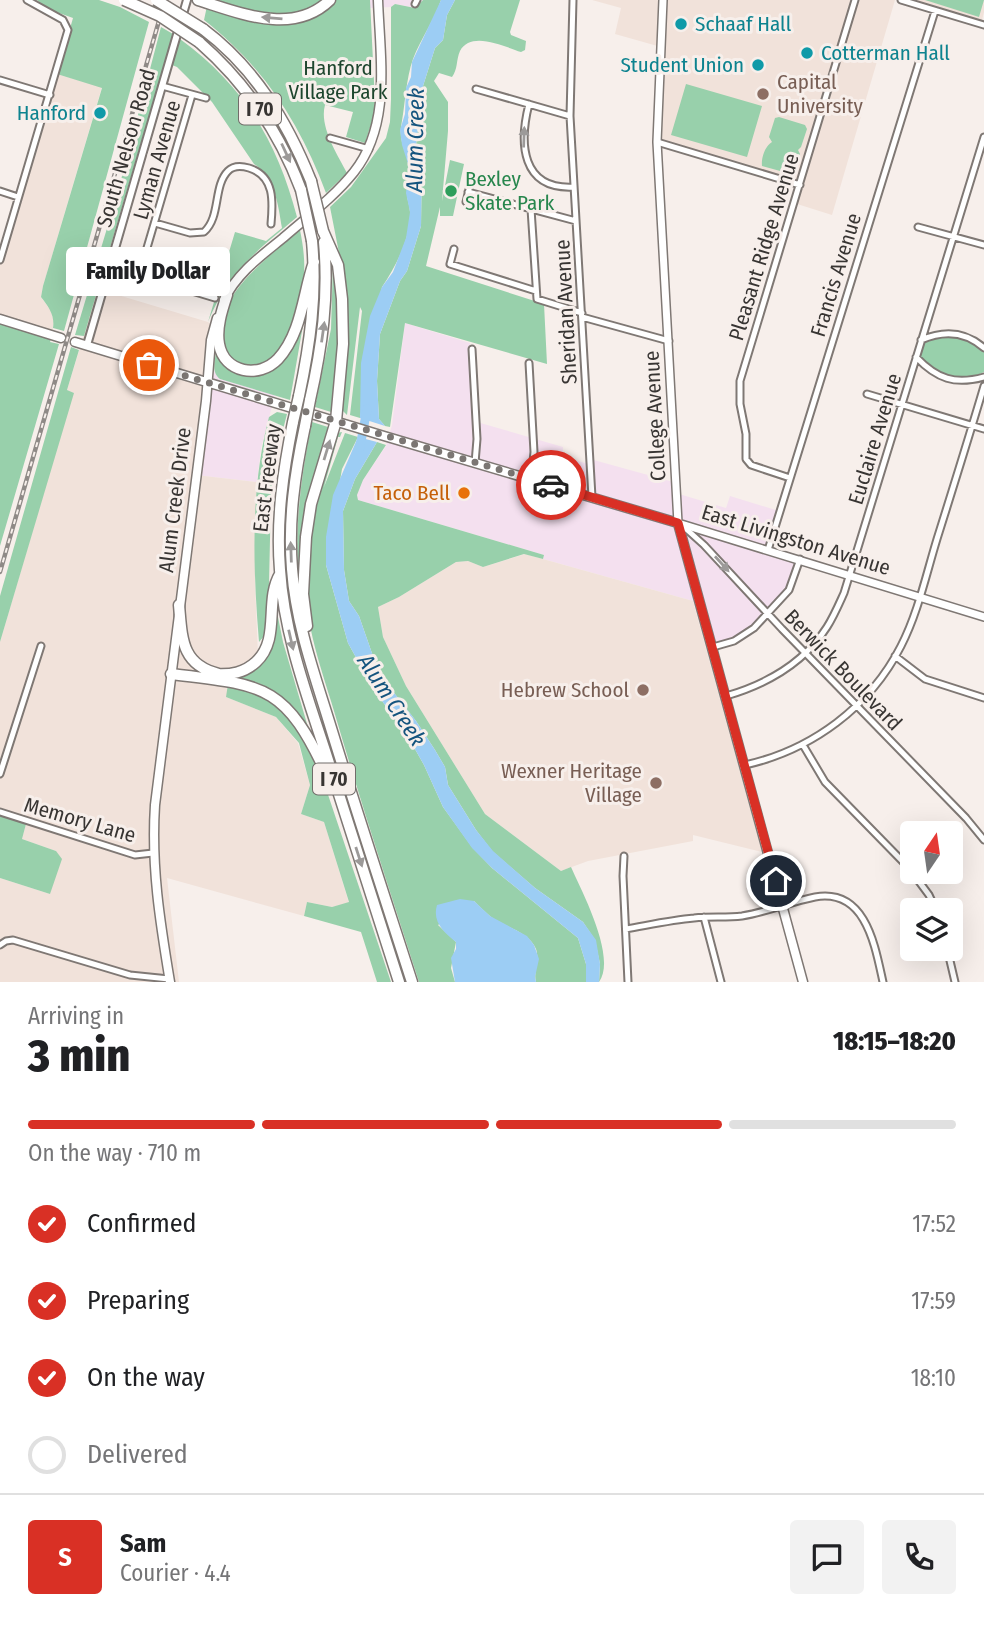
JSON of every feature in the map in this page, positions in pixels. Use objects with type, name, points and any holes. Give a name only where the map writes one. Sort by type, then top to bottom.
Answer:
[{"type":"highway","name":"East Freeway","points":[[124,0],[160,16],[199,43],[235,77],[268,120],[286,153],[301,190],[312,241],[313,316],[281,498],[280,573],[292,643],[399,982]]},
{"type":"highway","name":"East Freeway","points":[[156,0],[203,29],[245,67],[269,97],[298,148],[311,181],[324,232],[327,296],[319,359],[304,426],[293,498],[291,543],[295,595],[305,644],[412,982]]},
{"type":"highway","points":[[198,0],[279,20],[307,15],[330,0]]},
{"type":"highway","points":[[305,644],[308,635],[303,576],[307,527],[336,421],[342,344],[342,299],[338,265],[324,232]]},
{"type":"highway","points":[[227,295],[218,333],[222,354],[241,370],[253,372],[263,369],[280,356],[296,326],[314,262]]},
{"type":"highway","points":[[171,674],[178,670],[219,674],[241,672],[253,665],[263,654],[270,634],[275,581],[280,573]]},
{"type":"highway","points":[[179,605],[185,649],[200,667],[219,674]]},
{"type":"highway","points":[[171,674],[243,684],[265,691],[276,698],[298,720],[310,739],[345,814]]},
{"type":"main road","name":"Alum Creek Drive","points":[[170,981],[155,888],[155,805],[211,341],[227,295],[251,264],[339,188],[354,172],[369,149],[379,116],[381,96],[378,0]]},
{"type":"main road","name":"College Avenue","points":[[663,0],[657,142],[678,523],[803,982]]},
{"type":"main road","points":[[0,319],[61,338]]},
{"type":"main road","name":"East Livingston Avenue","points":[[75,342],[800,559],[984,617]]},
{"type":"street","points":[[0,260],[2,243],[8,234],[68,30],[66,23],[27,0]]},
{"type":"street","name":"South Nelson Road","points":[[86,345],[187,0]]},
{"type":"street","name":"Sheridan Avenue","points":[[573,0],[570,116],[592,497]]},
{"type":"street","name":"Pleasant Ridge Avenue","points":[[790,478],[751,465],[746,459],[746,434],[739,393],[743,369],[855,0]]},
{"type":"street","points":[[901,0],[984,25]]},
{"type":"street","name":"Francis Avenue","points":[[768,550],[935,10]]},
{"type":"street","points":[[0,80],[50,95]]},
{"type":"street","points":[[162,86],[206,99]]},
{"type":"street","points":[[476,89],[570,116]]},
{"type":"street","name":"Lyman Avenue","points":[[139,275],[192,94]]},
{"type":"street","points":[[529,104],[523,148],[530,168],[555,186],[574,187]]},
{"type":"street","name":"Euclaire Avenue","points":[[726,696],[776,676],[806,654],[828,626],[844,593],[984,137]]},
{"type":"street","points":[[330,138],[369,149]]},
{"type":"street","points":[[657,142],[800,184]]},
{"type":"street","points":[[155,223],[190,233],[204,232],[211,223],[224,179],[228,171],[236,166],[248,167],[262,173],[273,198],[271,224]]},
{"type":"street","points":[[466,202],[471,181]]},
{"type":"street","points":[[0,191],[18,197]]},
{"type":"street","points":[[468,192],[576,221]]},
{"type":"street","points":[[531,209],[536,290],[540,302],[669,341]]},
{"type":"street","points":[[918,227],[984,245]]},
{"type":"street","points":[[0,231],[8,234]]},
{"type":"street","points":[[454,249],[450,264],[536,290]]},
{"type":"street","points":[[109,266],[215,298]]},
{"type":"street","points":[[921,340],[941,334],[954,334],[973,340],[984,348]]},
{"type":"street","points":[[472,349],[477,439],[475,463]]},
{"type":"street","points":[[916,357],[931,372],[948,380],[968,381],[984,377]]},
{"type":"street","points":[[529,363],[534,452],[531,479]]},
{"type":"street","points":[[745,765],[765,761],[803,745],[825,732],[876,685],[895,656],[908,630],[919,597],[984,386]]},
{"type":"street","points":[[867,394],[984,429]]},
{"type":"street","name":"Berwick Boulevard","points":[[678,523],[704,545],[984,840]]},
{"type":"street","points":[[713,647],[747,635],[768,614],[789,590],[800,559]]},
{"type":"street","points":[[0,774],[41,646]]},
{"type":"street","points":[[895,656],[925,679],[984,698]]},
{"type":"street","points":[[803,745],[825,782],[900,859]]},
{"type":"street","name":"Memory Lane","points":[[0,812],[135,855],[153,853]]},
{"type":"street","points":[[624,856],[628,982]]},
{"type":"street","points":[[626,929],[704,917],[740,916],[823,896],[850,905],[860,914],[868,927],[883,982]]},
{"type":"street","points":[[704,917],[721,982]]},
{"type":"street","points":[[3,943],[21,942],[130,975],[170,981]]},
{"type":"street","points":[[950,961],[955,982]]},
{"type":"shaded area","points":[[370,0],[423,0],[416,8],[395,4],[391,7],[370,8]]},
{"type":"shaded area","name":"Capital University","points":[[592,0],[895,0],[832,215],[794,203],[799,185],[657,142],[661,47],[615,34],[621,8]]},
{"type":"shaded area","points":[[901,0],[984,0],[984,12],[981,24]]},
{"type":"shaded area","points":[[57,74],[102,87],[43,286],[41,297],[51,311],[54,322],[51,339],[0,324],[0,260]]},
{"type":"shaded area","points":[[98,289],[208,322],[220,331],[196,475],[257,482],[255,582],[258,656],[226,697],[276,717],[298,743],[310,785],[301,814],[324,822],[349,903],[332,907],[307,902],[304,916],[167,878],[179,982],[0,982],[0,878],[50,894],[56,851],[22,839],[26,824],[0,816],[0,642],[73,393],[67,390]]},
{"type":"shaded area","points":[[405,323],[470,343],[477,422],[563,447],[563,457],[589,464],[590,459],[677,483],[679,494],[726,508],[730,496],[779,511],[768,549],[802,559],[793,587],[743,637],[708,650],[693,601],[543,559],[544,555],[358,500],[357,495],[363,480],[386,446],[392,425]]},
{"type":"shaded area","points":[[214,370],[220,379],[275,395],[261,448],[257,482],[196,475]]},
{"type":"shaded area","points":[[525,554],[693,601],[762,852],[693,835],[693,841],[588,861],[561,871],[485,814],[406,686],[383,637],[378,607],[456,562],[468,561],[483,567]]},
{"type":"green space","points":[[37,0],[99,0],[149,22],[64,331],[53,328],[51,312],[41,297],[102,88],[57,74],[73,18],[48,9]]},
{"type":"green space","points":[[219,0],[325,0],[300,12],[272,15],[245,10]]},
{"type":"green space","name":"Hanford Village Park","points":[[335,0],[370,0],[375,102],[365,143],[346,137],[353,112],[325,105],[324,122],[347,173],[326,193],[292,120],[262,76],[204,20],[207,6],[266,20],[322,10]]},
{"type":"green space","points":[[423,0],[441,0],[413,59],[406,92],[401,133],[409,169],[407,194],[410,222],[402,251],[382,287],[360,418],[350,415],[362,311],[360,307],[347,415],[342,410],[341,263],[330,207],[351,187],[386,138],[391,99],[391,7],[395,4],[415,8]]},
{"type":"green space","points":[[455,0],[520,0],[510,32],[511,35],[526,41],[525,50],[521,52],[489,42],[472,42],[465,45],[460,51],[452,77],[439,73],[434,81],[448,102],[442,201],[450,160],[464,164],[453,216],[440,216],[440,207],[426,266],[544,304],[547,364],[405,323],[390,427],[385,426],[379,419],[377,381],[380,334],[400,281],[407,271],[421,226],[422,159],[416,145],[423,86],[435,48],[443,40],[447,15]]},
{"type":"green space","points":[[925,0],[984,0],[979,17]]},
{"type":"green space","points":[[161,27],[173,34],[84,336],[75,335],[117,195]]},
{"type":"green space","points":[[180,39],[222,76],[255,117],[279,164],[297,217],[245,263],[225,289],[208,322],[235,232],[266,241],[282,228],[274,192],[267,176],[254,164],[212,102],[172,65]]},
{"type":"green space","points":[[686,84],[762,106],[747,157],[671,135]]},
{"type":"green space","points":[[775,118],[805,125],[807,129],[798,150],[800,154],[794,172],[791,174],[762,166],[764,152],[772,142],[769,137]]},
{"type":"green space","points":[[300,230],[304,252],[303,287],[290,334],[272,358],[260,365],[238,364],[226,356],[222,343],[220,330],[223,315],[239,286]]},
{"type":"green space","points":[[333,263],[340,329],[334,408],[331,412],[315,407],[331,329]]},
{"type":"green space","points":[[306,308],[290,400],[217,376],[214,366],[216,351],[230,367],[270,368]]},
{"type":"green space","points":[[0,324],[51,339],[50,342],[59,344],[0,546]]},
{"type":"green space","points":[[948,336],[967,339],[984,352],[984,372],[957,378],[940,373],[926,363],[920,355],[924,343]]},
{"type":"green space","points":[[71,347],[79,350],[67,390],[74,393],[0,642],[0,596]]},
{"type":"green space","points":[[277,412],[287,414],[275,461],[265,635],[259,642],[255,586],[256,500],[269,417]]},
{"type":"green space","points":[[312,422],[328,427],[329,430],[298,569],[300,495]]},
{"type":"green space","points":[[342,432],[338,437],[324,487],[345,433],[358,437],[342,469],[326,565],[348,643],[374,690],[407,735],[443,807],[472,847],[492,868],[578,938],[586,964],[586,982],[536,982],[537,953],[533,943],[491,917],[474,901],[438,925],[456,942],[451,968],[455,982],[419,982],[358,792],[311,632],[308,613],[306,573],[313,519],[337,433]]},
{"type":"green space","points":[[377,442],[386,445],[363,480],[357,495],[358,500],[544,555],[543,559],[524,554],[483,567],[468,561],[456,562],[378,607],[383,637],[406,686],[485,814],[561,871],[571,867],[601,941],[604,957],[599,982],[600,964],[595,940],[583,922],[535,888],[492,851],[476,830],[448,785],[445,767],[435,750],[384,680],[359,616],[349,601],[344,570],[343,511],[355,479]]},
{"type":"green space","points":[[276,607],[283,642],[310,734],[270,690],[230,677],[261,662]]},
{"type":"green space","points":[[228,684],[256,690],[291,717],[316,759],[391,982],[377,982],[361,932],[304,916],[307,902],[332,907],[349,902],[324,822],[301,814],[310,785],[299,743],[276,717],[226,697]]},
{"type":"green space","points":[[0,816],[26,824],[22,839],[56,851],[62,859],[50,894],[0,878]]},
{"type":"water","points":[[441,0],[455,0],[447,15],[443,40],[435,48],[423,86],[416,145],[422,158],[421,226],[407,271],[400,281],[380,334],[377,381],[379,419],[385,426],[360,418],[361,363],[370,316],[382,287],[393,272],[406,238],[410,212],[406,193],[409,167],[400,130],[405,114],[406,88],[411,77],[412,62]]},
{"type":"water","points":[[358,437],[377,442],[355,479],[343,511],[344,570],[349,601],[359,616],[374,659],[384,680],[435,750],[445,767],[448,785],[476,830],[493,851],[535,888],[583,922],[596,940],[600,964],[599,982],[586,982],[586,964],[578,938],[492,868],[472,848],[443,807],[407,735],[374,690],[348,643],[326,565],[326,537],[333,495]]},
{"type":"water","points":[[460,899],[474,901],[490,916],[527,936],[539,959],[536,982],[455,982],[451,958],[456,942],[440,926],[436,911],[437,905]]},
{"type":"waterway","name":"Alum Creek","points":[[360,447],[367,409]]},
{"type":"railway","points":[[0,572],[165,0]]},
{"type":"way so far","points":[[149,365],[551,485]]},
{"type":"place","name":"Schaaf Hall","points":[[681,24]]},
{"type":"place","name":"Cotterman Hall","points":[[807,53]]},
{"type":"place","name":"Student Union","points":[[758,65]]},
{"type":"place","name":"Capital University","points":[[763,94]]},
{"type":"place","name":"Hanford","points":[[100,113]]},
{"type":"place","name":"Bexley Skate Park","points":[[451,191]]},
{"type":"place","name":"Family Dollar","points":[[149,365]]},
{"type":"place","name":"Taco Bell","points":[[464,493]]},
{"type":"place","name":"Hebrew School","points":[[643,690]]},
{"type":"place","name":"Wexner Heritage Village","points":[[656,783]]},
{"type":"route","points":[[551,485],[678,523],[776,881]]}]
